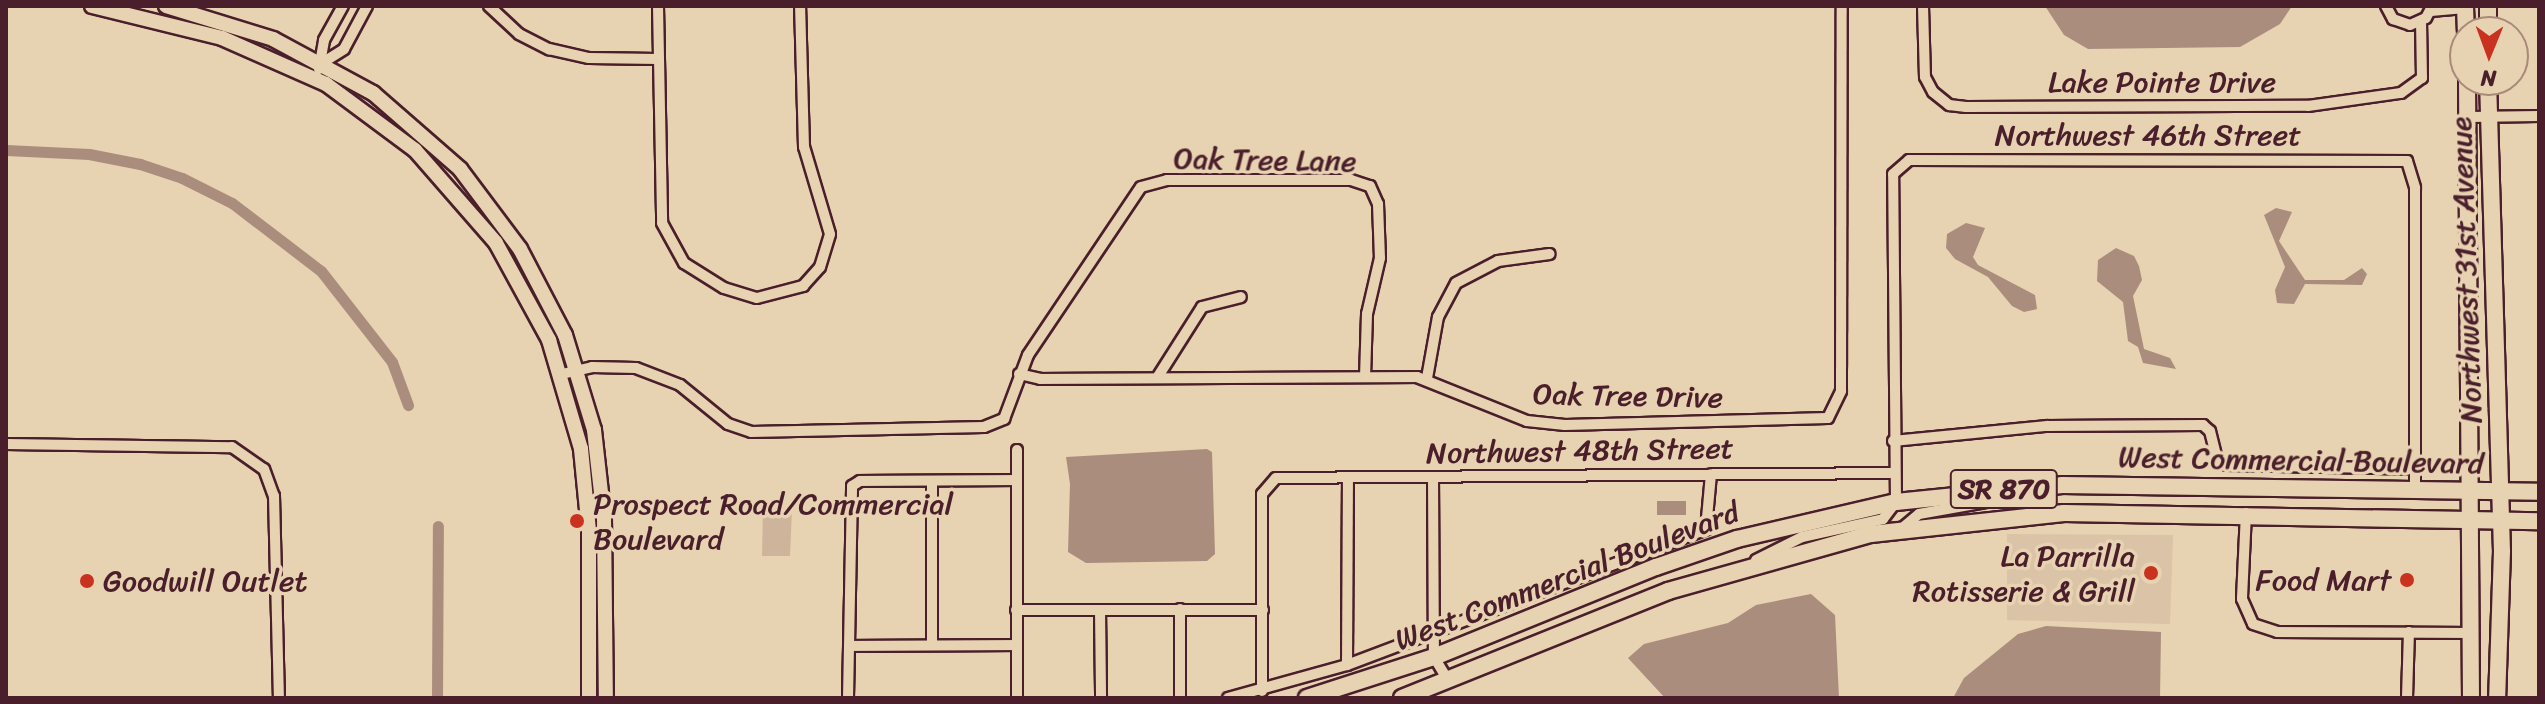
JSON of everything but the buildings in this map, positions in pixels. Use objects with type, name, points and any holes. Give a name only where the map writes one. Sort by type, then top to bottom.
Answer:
[{"type":"main road","points":[[92,6],[222,38],[315,78],[399,135],[460,197],[525,288],[562,374],[581,449],[587,502],[589,698]]},
{"type":"main road","points":[[166,6],[246,29],[322,63],[403,116],[473,184],[541,282],[578,370],[594,430],[603,498],[606,698]]},
{"type":"main road","name":"Northwest 31st Avenue","points":[[2467,96],[2471,698]]},
{"type":"main road","name":"Northwest 31st Avenue","points":[[2488,96],[2502,520],[2497,698]]},
{"type":"main road","name":"West Commercial Boulevard","points":[[1307,698],[1434,657],[1737,539],[1896,502],[2062,485],[2539,492]]},
{"type":"main road","name":"West Commercial Boulevard","points":[[1402,698],[1668,591],[1743,567],[1899,530],[2064,513],[2246,513],[2539,521]]},
{"type":"street","points":[[315,78],[322,63],[324,40],[343,6]]},
{"type":"street","points":[[322,63],[344,49],[367,6]]},
{"type":"street","points":[[489,6],[519,34],[560,52],[589,58],[658,59]]},
{"type":"street","points":[[658,6],[660,202],[673,246],[684,263],[724,288],[757,298],[780,296],[803,286],[820,267],[830,234],[804,147],[800,6]]},
{"type":"street","name":"Oak Tree Drive","points":[[1019,374],[1040,379],[1427,378],[1498,411],[1553,424],[1810,422],[1832,415],[1841,391],[1842,6]]},
{"type":"street","name":"Lake Pointe Drive","points":[[1923,6],[1925,77],[1933,92],[1949,105],[1966,107],[2308,106],[2401,93],[2422,78],[2421,21]]},
{"type":"street","points":[[2386,6],[2402,24],[2421,21],[2432,9],[2465,7]]},
{"type":"street","points":[[2467,117],[2539,116]]},
{"type":"street","name":"Northwest 46th Street","points":[[1893,441],[1893,174],[1899,165],[1909,160],[2398,158],[2410,165],[2415,188],[2415,469]]},
{"type":"street","name":"Oak Tree Lane","points":[[578,370],[617,366],[645,371],[680,385],[728,424],[751,432],[951,431],[1004,419],[1019,374],[1141,187],[1167,180],[1351,180],[1370,186],[1378,204],[1380,258],[1366,325],[1365,377]]},
{"type":"street","points":[[1427,378],[1436,324],[1456,283],[1489,264],[1550,254]]},
{"type":"street","points":[[1157,378],[1202,307],[1241,297]]},
{"type":"street","points":[[562,374],[578,370]]},
{"type":"street","points":[[1896,502],[1893,441],[2047,426],[2203,425],[2210,431],[2217,460],[2227,465],[2415,469],[2415,489]]},
{"type":"street","points":[[6,444],[232,447],[264,469],[274,496],[279,698]]},
{"type":"street","points":[[1017,450],[1017,698]]},
{"type":"street","name":"Northwest 48th Street","points":[[1263,610],[1262,494],[1268,482],[1348,477],[1893,473]]},
{"type":"street","points":[[1228,698],[1347,665],[1706,529],[1710,517],[1711,474]]},
{"type":"street","points":[[1347,665],[1348,477]]},
{"type":"street","points":[[1433,477],[1434,657],[1448,680]]},
{"type":"street","points":[[848,698],[852,486],[860,481],[1016,480]]},
{"type":"street","points":[[932,481],[932,645]]},
{"type":"street","name":"West Commercial Boulevard","points":[[1899,530],[1919,514],[2028,497],[2062,485]]},
{"type":"street","name":"West Commercial Boulevard","points":[[1743,567],[1802,537],[1883,519],[1896,502]]},
{"type":"street","name":"West Commercial Boulevard","points":[[2246,513],[2242,599],[2253,624],[2277,632],[2471,633]]},
{"type":"street","points":[[1180,609],[1180,698]]},
{"type":"street","points":[[1016,610],[1263,610],[1262,691]]},
{"type":"street","points":[[1100,610],[1101,698]]},
{"type":"street","points":[[2407,698],[2409,632]]},
{"type":"street","points":[[849,646],[1017,645]]},
{"type":"shaded area","points":[[2045,6],[2292,6],[2280,24],[2240,47],[2088,49],[2064,35]]},
{"type":"shaded area","points":[[2276,208],[2292,212],[2279,241],[2305,280],[2344,280],[2362,268],[2367,274],[2362,285],[2305,284],[2294,304],[2277,303],[2275,290],[2285,267],[2264,215]]},
{"type":"shaded area","points":[[1966,223],[1985,228],[1973,257],[1978,265],[2035,295],[2037,309],[2024,312],[2012,306],[1988,277],[1955,259],[1946,248],[1947,234]]},
{"type":"shaded area","points":[[2116,248],[2134,256],[2139,266],[2142,280],[2133,296],[2144,349],[2170,358],[2176,369],[2143,363],[2138,347],[2128,341],[2123,302],[2097,281],[2098,260]]},
{"type":"shaded area","points":[[1207,449],[1212,452],[1215,554],[1207,561],[1086,563],[1068,552],[1070,484],[1066,457]]},
{"type":"shaded area","points":[[1657,501],[1686,501],[1686,515],[1657,515]]},
{"type":"shaded area","points":[[763,508],[792,509],[790,556],[762,556]]},
{"type":"shaded area","points":[[2007,534],[2173,535],[2170,624],[2007,620]]},
{"type":"shaded area","points":[[1811,594],[1835,615],[1839,698],[1665,698],[1628,658],[1644,644],[1728,623],[1756,605]]},
{"type":"shaded area","points":[[2046,626],[2161,632],[2160,698],[1953,698],[1964,678],[2018,634]]},
{"type":"waterway","points":[[6,150],[89,154],[140,164],[182,178],[232,203],[321,271],[392,362],[408,405]]},
{"type":"waterway","points":[[437,698],[438,526]]},
{"type":"place","name":"Prospect Road/Commercial Boulevard","points":[[577,521]]},
{"type":"place","name":"La Parrilla Rotisserie & Grill","points":[[2151,573]]},
{"type":"place","name":"Food Mart","points":[[2407,580]]},
{"type":"place","name":"Goodwill Outlet","points":[[87,581]]}]
